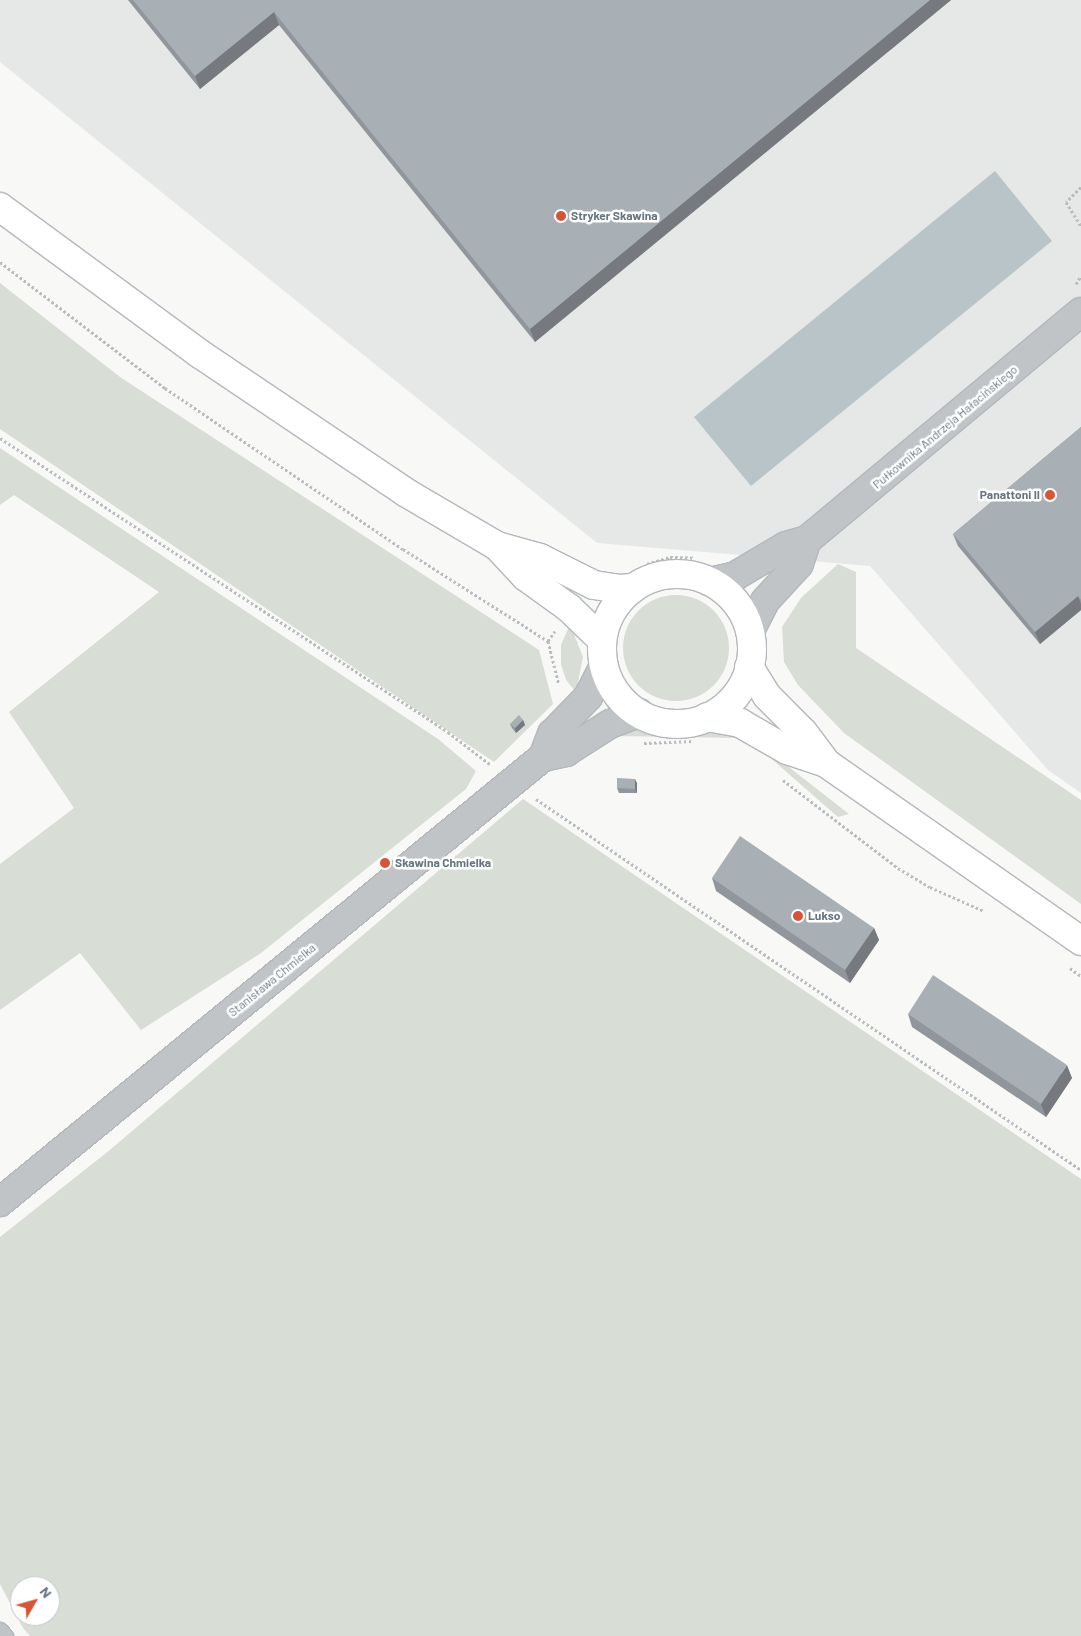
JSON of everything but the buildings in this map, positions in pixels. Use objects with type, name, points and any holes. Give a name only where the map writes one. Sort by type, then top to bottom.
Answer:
[{"type":"main road","points":[[0,206],[200,354],[405,492],[497,546],[540,558],[594,585],[619,589],[637,577],[671,574],[698,577],[704,570],[735,602],[750,631],[749,667],[734,697],[705,729]]},
{"type":"main road","points":[[497,546],[526,577],[569,608],[604,653],[616,693],[639,713],[652,719],[705,729],[740,723],[787,750],[826,763],[1081,941]]},
{"type":"main road","points":[[604,653],[612,611],[637,577]]},
{"type":"main road","points":[[749,667],[767,696],[803,732],[826,763]]},
{"type":"street","name":"Pułkownika Andrzeja Hałacińskiego","points":[[704,570],[740,574],[786,546],[807,540],[1081,312]]},
{"type":"street","points":[[750,631],[765,601],[799,564],[807,540]]},
{"type":"street","name":"Stanisława Chmielka","points":[[0,1202],[542,757],[552,734],[588,697],[604,653]]},
{"type":"street","name":"Stanisława Chmielka","points":[[542,757],[566,752],[610,724],[639,713]]},
{"type":"lane","points":[[0,1630],[5,1636]]},
{"type":"path","points":[[1081,187],[1066,202],[1081,226]]},
{"type":"path","points":[[0,262],[165,388],[403,549],[548,641],[564,694]]},
{"type":"path","points":[[0,438],[448,732],[512,782],[1081,1170]]},
{"type":"path","points":[[637,577],[670,557],[704,570]]},
{"type":"path","points":[[636,743],[705,729]]},
{"type":"path","points":[[779,776],[898,868],[991,915]]},
{"type":"path","points":[[1065,965],[1081,976]]},
{"type":"shaded area","points":[[0,0],[1081,0],[1081,793],[1048,770],[870,566],[597,543],[0,62]]},
{"type":"shaded area","points":[[995,171],[1052,241],[751,486],[694,417]]},
{"type":"shaded area","points":[[0,283],[120,377],[539,650],[553,704],[494,762],[0,429]]},
{"type":"shaded area","points":[[0,448],[438,739],[476,771],[466,789],[261,953],[141,1030],[80,953],[0,1010],[0,864],[74,808],[9,712],[159,592],[14,495],[0,505]]},
{"type":"shaded area","points":[[838,564],[856,572],[856,648],[1081,800],[1081,904],[844,733],[798,685],[784,662],[782,627],[801,598]]},
{"type":"shaded area","points":[[676,595],[696,599],[714,610],[725,628],[729,648],[725,668],[714,686],[696,697],[676,701],[656,697],[638,686],[627,668],[623,648],[627,628],[638,610],[656,599]]},
{"type":"shaded area","points":[[570,624],[583,657],[576,692],[566,680],[561,664],[561,645]]},
{"type":"shaded area","points":[[633,728],[673,734],[717,730],[741,738],[614,736]]},
{"type":"shaded area","points":[[759,748],[776,757],[849,814],[838,817]]},
{"type":"shaded area","points":[[523,799],[1081,1179],[1081,1636],[30,1636],[22,1626],[60,1626],[60,1576],[10,1576],[10,1603],[0,1584],[0,1237],[111,1149]]},
{"type":"place","name":"Stryker Skawina","points":[[561,216]]},
{"type":"place","name":"Panattoni II","points":[[1050,495]]},
{"type":"place","name":"Skawina Chmielka","points":[[385,863]]},
{"type":"place","name":"Lukso","points":[[798,916]]}]
